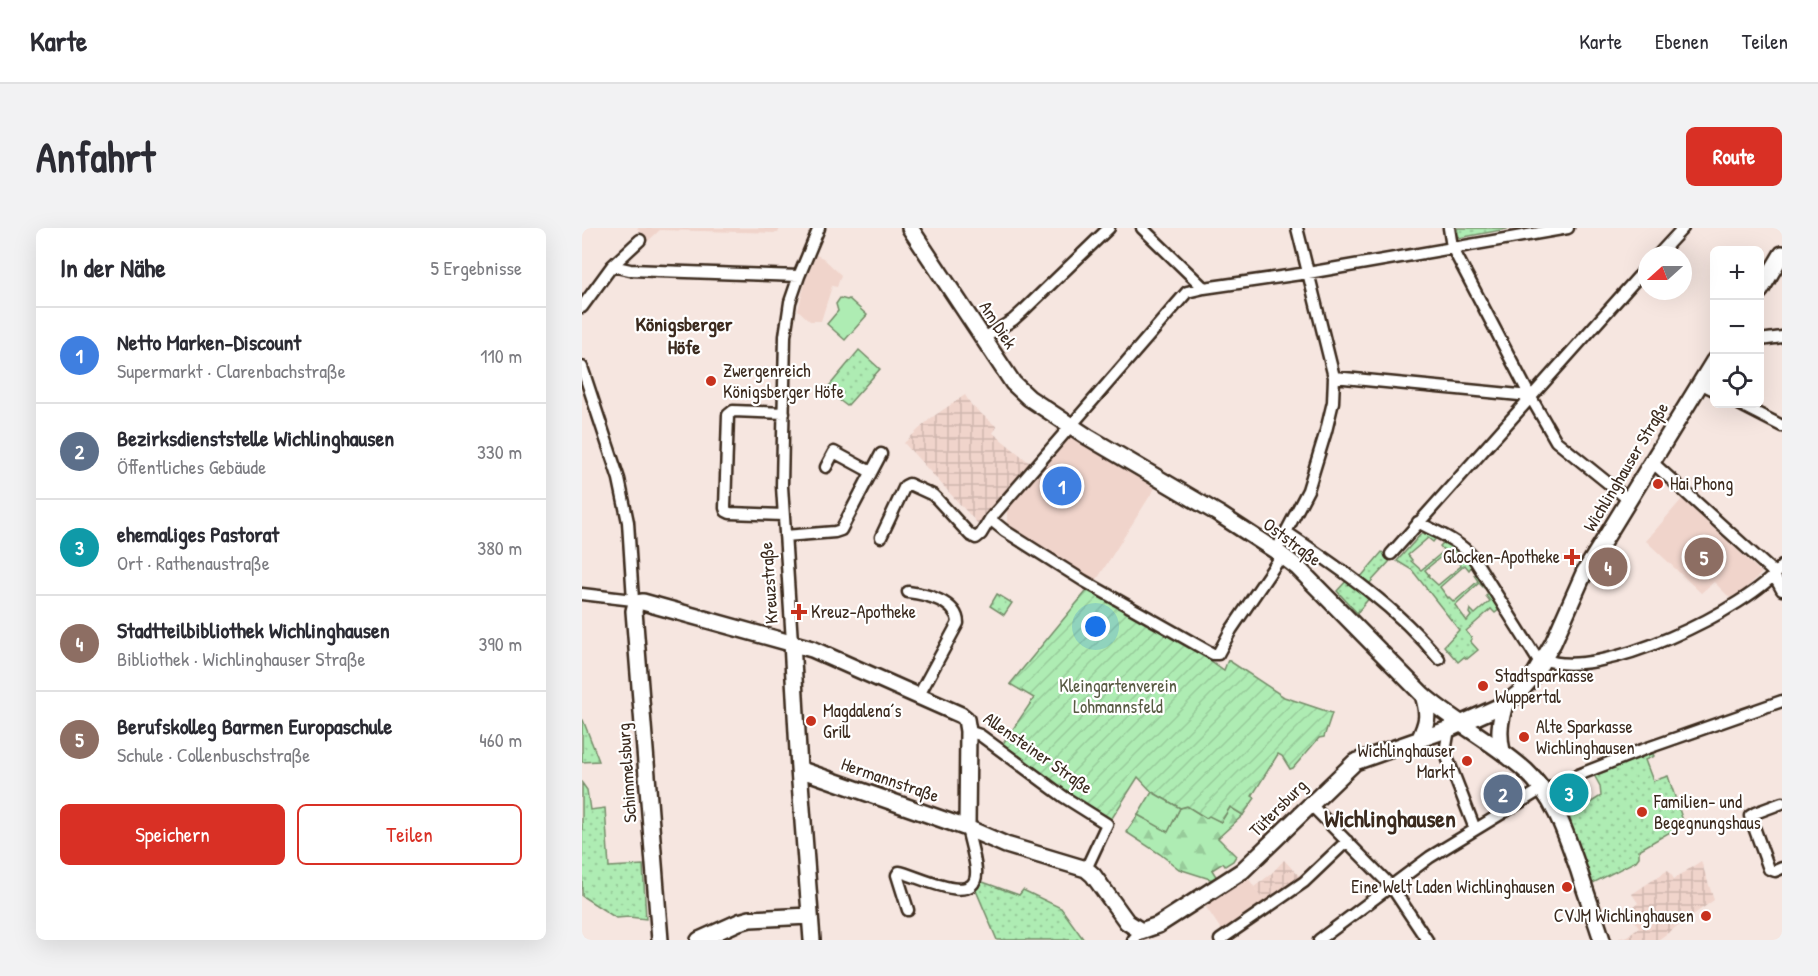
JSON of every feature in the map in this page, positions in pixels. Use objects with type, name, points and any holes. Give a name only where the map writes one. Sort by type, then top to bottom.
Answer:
[{"type":"street","name":"Kreuzstraße","points":[[812,940],[782,486],[787,318],[799,276],[819,228]]},
{"type":"street","name":"Am Diek","points":[[910,228],[1017,388],[1072,426]]},
{"type":"street","points":[[984,338],[1013,320],[1109,228]]},
{"type":"street","points":[[1142,228],[1204,288]]},
{"type":"street","points":[[990,519],[1005,531],[1084,580],[1213,654],[1218,654],[1279,553],[1286,532],[1308,490],[1333,402],[1334,377],[1298,228]]},
{"type":"street","points":[[1449,228],[1452,247],[1556,441],[1629,500]]},
{"type":"street","points":[[881,537],[907,484],[933,495],[973,537],[976,538],[981,534],[990,519],[1187,292],[1452,247],[1517,232],[1568,228]]},
{"type":"street","points":[[1666,246],[1683,228]]},
{"type":"street","points":[[582,307],[612,266],[640,240]]},
{"type":"street","points":[[1764,284],[1782,254]]},
{"type":"street","points":[[612,266],[630,270],[799,276]]},
{"type":"street","points":[[1391,554],[1638,277]]},
{"type":"street","points":[[1764,339],[1782,337]]},
{"type":"street","points":[[582,366],[619,479],[628,522],[634,602]]},
{"type":"street","name":"Wichlinghauser Straße","points":[[1455,727],[1505,704],[1520,693],[1542,662],[1584,573],[1710,367]]},
{"type":"street","points":[[1334,377],[1530,396]]},
{"type":"street","points":[[1700,383],[1710,388]]},
{"type":"street","points":[[1747,408],[1782,426]]},
{"type":"street","points":[[783,515],[730,513],[725,508],[728,415],[733,411],[784,413]]},
{"type":"street","name":"Oststraße","points":[[1072,426],[1279,553],[1297,567],[1423,695],[1443,712],[1455,727],[1502,751],[1526,771],[1556,809],[1602,940]]},
{"type":"street","points":[[826,467],[834,452],[871,472]]},
{"type":"street","points":[[785,536],[842,530],[881,454]]},
{"type":"street","points":[[1653,462],[1771,570],[1782,590]]},
{"type":"street","points":[[1419,522],[1466,549],[1542,662],[1577,663],[1608,659],[1635,651],[1690,629],[1720,613],[1760,588],[1775,576],[1782,566]]},
{"type":"street","points":[[1286,532],[1367,589],[1397,615],[1439,659]]},
{"type":"street","points":[[908,592],[926,594],[950,607],[958,616],[958,623],[919,695]]},
{"type":"street","name":"Allensteiner Straße","points":[[582,594],[643,602],[792,642],[961,715],[966,719],[968,731],[980,735],[1064,797],[1107,824],[1086,869]]},
{"type":"street","name":"Schimmelsburg","points":[[634,602],[660,940]]},
{"type":"street","points":[[1419,740],[1427,721],[1428,711],[1423,695]]},
{"type":"street","points":[[1319,940],[1430,856],[1543,790],[1642,750],[1782,701]]},
{"type":"street","points":[[1502,751],[1499,739],[1505,704]]},
{"type":"street","points":[[1455,727],[1445,752],[1475,829]]},
{"type":"street","name":"Tütersburg","points":[[1137,935],[1242,871],[1355,762],[1455,727]]},
{"type":"street","name":"Hermannstraße","points":[[908,910],[897,875],[900,872],[952,890],[966,887],[975,880],[977,872],[967,828],[968,731]]},
{"type":"street","name":"Hermannstraße","points":[[799,769],[967,828],[1006,845],[1086,869]]},
{"type":"street","points":[[1782,803],[1750,816],[1769,869],[1775,871],[1782,868]]},
{"type":"street","points":[[1311,804],[1391,886],[1427,940]]},
{"type":"street","points":[[1220,940],[1304,882],[1347,842]]},
{"type":"street","points":[[1086,869],[1093,875],[1137,935]]},
{"type":"street","points":[[699,940],[750,919],[809,916]]},
{"type":"shaded area","points":[[637,228],[780,228],[778,233],[660,230],[647,242]]},
{"type":"shaded area","points":[[816,255],[823,258],[841,275],[837,287],[832,286],[821,321],[810,321],[798,310],[806,279]]},
{"type":"shaded area","points":[[965,395],[972,406],[997,427],[993,433],[1030,463],[978,524],[904,443],[931,418]]},
{"type":"shaded area","points":[[1069,436],[1155,488],[1096,581],[1007,527],[1007,509]]},
{"type":"shaded area","points":[[1682,499],[1762,573],[1742,592],[1730,598],[1714,582],[1701,593],[1646,541]]},
{"type":"shaded area","points":[[1284,860],[1302,879],[1266,905],[1254,887]]},
{"type":"shaded area","points":[[1701,861],[1714,900],[1658,940],[1615,940],[1627,936],[1639,927],[1628,911],[1638,903],[1632,894],[1668,870],[1674,879]]},
{"type":"shaded area","points":[[1247,876],[1266,905],[1224,934],[1204,904]]},
{"type":"green space","points":[[1457,228],[1507,228],[1507,229],[1459,238]]},
{"type":"green space","points":[[840,298],[849,299],[867,315],[845,340],[827,324],[838,311],[836,304]]},
{"type":"green space","points":[[859,350],[880,369],[847,406],[826,390]]},
{"type":"green space","points":[[1421,534],[1436,538],[1433,542],[1428,538],[1408,555],[1421,570],[1444,551],[1440,546],[1444,542],[1458,550],[1452,555],[1448,551],[1425,570],[1438,585],[1461,566],[1457,561],[1464,556],[1472,566],[1469,570],[1465,565],[1440,587],[1448,598],[1454,602],[1478,581],[1474,575],[1478,574],[1485,586],[1484,588],[1479,583],[1455,605],[1467,621],[1471,616],[1470,609],[1475,614],[1490,601],[1486,596],[1490,593],[1500,609],[1495,613],[1491,609],[1466,631],[1472,639],[1470,641],[1478,650],[1467,659],[1464,657],[1458,662],[1444,646],[1459,630],[1412,570],[1397,561]]},
{"type":"green space","points":[[1382,552],[1390,559],[1389,562],[1368,585],[1360,578]]},
{"type":"green space","points":[[1348,579],[1370,597],[1357,613],[1337,591]]},
{"type":"green space","name":"Kleingartenverein Lohmannsfeld","points":[[1090,587],[1208,655],[1207,658],[1224,670],[1228,660],[1284,697],[1332,713],[1324,737],[1319,738],[1293,768],[1290,769],[1282,756],[1278,754],[1252,796],[1255,798],[1243,815],[1230,807],[1221,822],[1209,816],[1206,818],[1187,806],[1180,808],[1152,792],[1138,777],[1109,823],[1002,745],[1034,698],[1010,684]]},
{"type":"green space","points":[[997,594],[1012,603],[1004,615],[990,606]]},
{"type":"green space","points":[[583,720],[599,761],[582,762]]},
{"type":"green space","points":[[1651,751],[1654,756],[1645,760],[1653,781],[1668,776],[1684,824],[1639,850],[1639,857],[1636,861],[1591,884],[1569,816],[1601,796],[1600,786],[1593,773]]},
{"type":"green space","points":[[582,783],[587,790],[590,810],[605,808],[609,867],[643,865],[646,919],[616,918],[582,896]]},
{"type":"green space","points":[[1152,792],[1180,808],[1168,832],[1138,815]]},
{"type":"green space","points":[[1187,806],[1206,818],[1209,815],[1221,822],[1230,807],[1243,815],[1218,838],[1236,856],[1225,866],[1223,863],[1212,870],[1217,878],[1213,880],[1179,869],[1126,832],[1138,815],[1168,831],[1180,808]]},
{"type":"green space","points":[[980,881],[1019,895],[1023,890],[1061,908],[1084,940],[997,940],[975,888]]},
{"type":"place","name":"Zwergenreich Königsberger Höfe","points":[[711,381]]},
{"type":"place","name":"Hai Phong","points":[[1658,484]]},
{"type":"place","name":"Netto Marken-Discount","points":[[1062,486]]},
{"type":"place","name":"Glocken-Apotheke","points":[[1572,557]]},
{"type":"place","name":"Berufskolleg Barmen Europaschule","points":[[1704,557]]},
{"type":"place","name":"Stadtteilbibliothek Wichlinghausen","points":[[1608,567]]},
{"type":"place","name":"Kreuz-Apotheke","points":[[799,612]]},
{"type":"place","name":"Stadtsparkasse Wuppertal","points":[[1483,686]]},
{"type":"place","name":"Magdalena´s Grill","points":[[811,721]]},
{"type":"place","name":"Alte Sparkasse Wichlinghausen","points":[[1524,737]]},
{"type":"place","name":"Wichlinghauser Markt","points":[[1467,761]]},
{"type":"place","name":"ehemaliges Pastorat","points":[[1569,793]]},
{"type":"place","name":"Bezirksdienststelle Wichlinghausen","points":[[1503,794]]},
{"type":"place","name":"Familien- und Begegnungshaus","points":[[1642,812]]},
{"type":"place","name":"Eine Welt Laden Wichlinghausen","points":[[1567,887]]},
{"type":"place","name":"CVJM Wichlinghausen","points":[[1706,916]]},
{"type":"district","name":"Königsberger Höfe","points":[[684,336]]},
{"type":"district","name":"Wichlinghausen","points":[[1390,819]]}]
